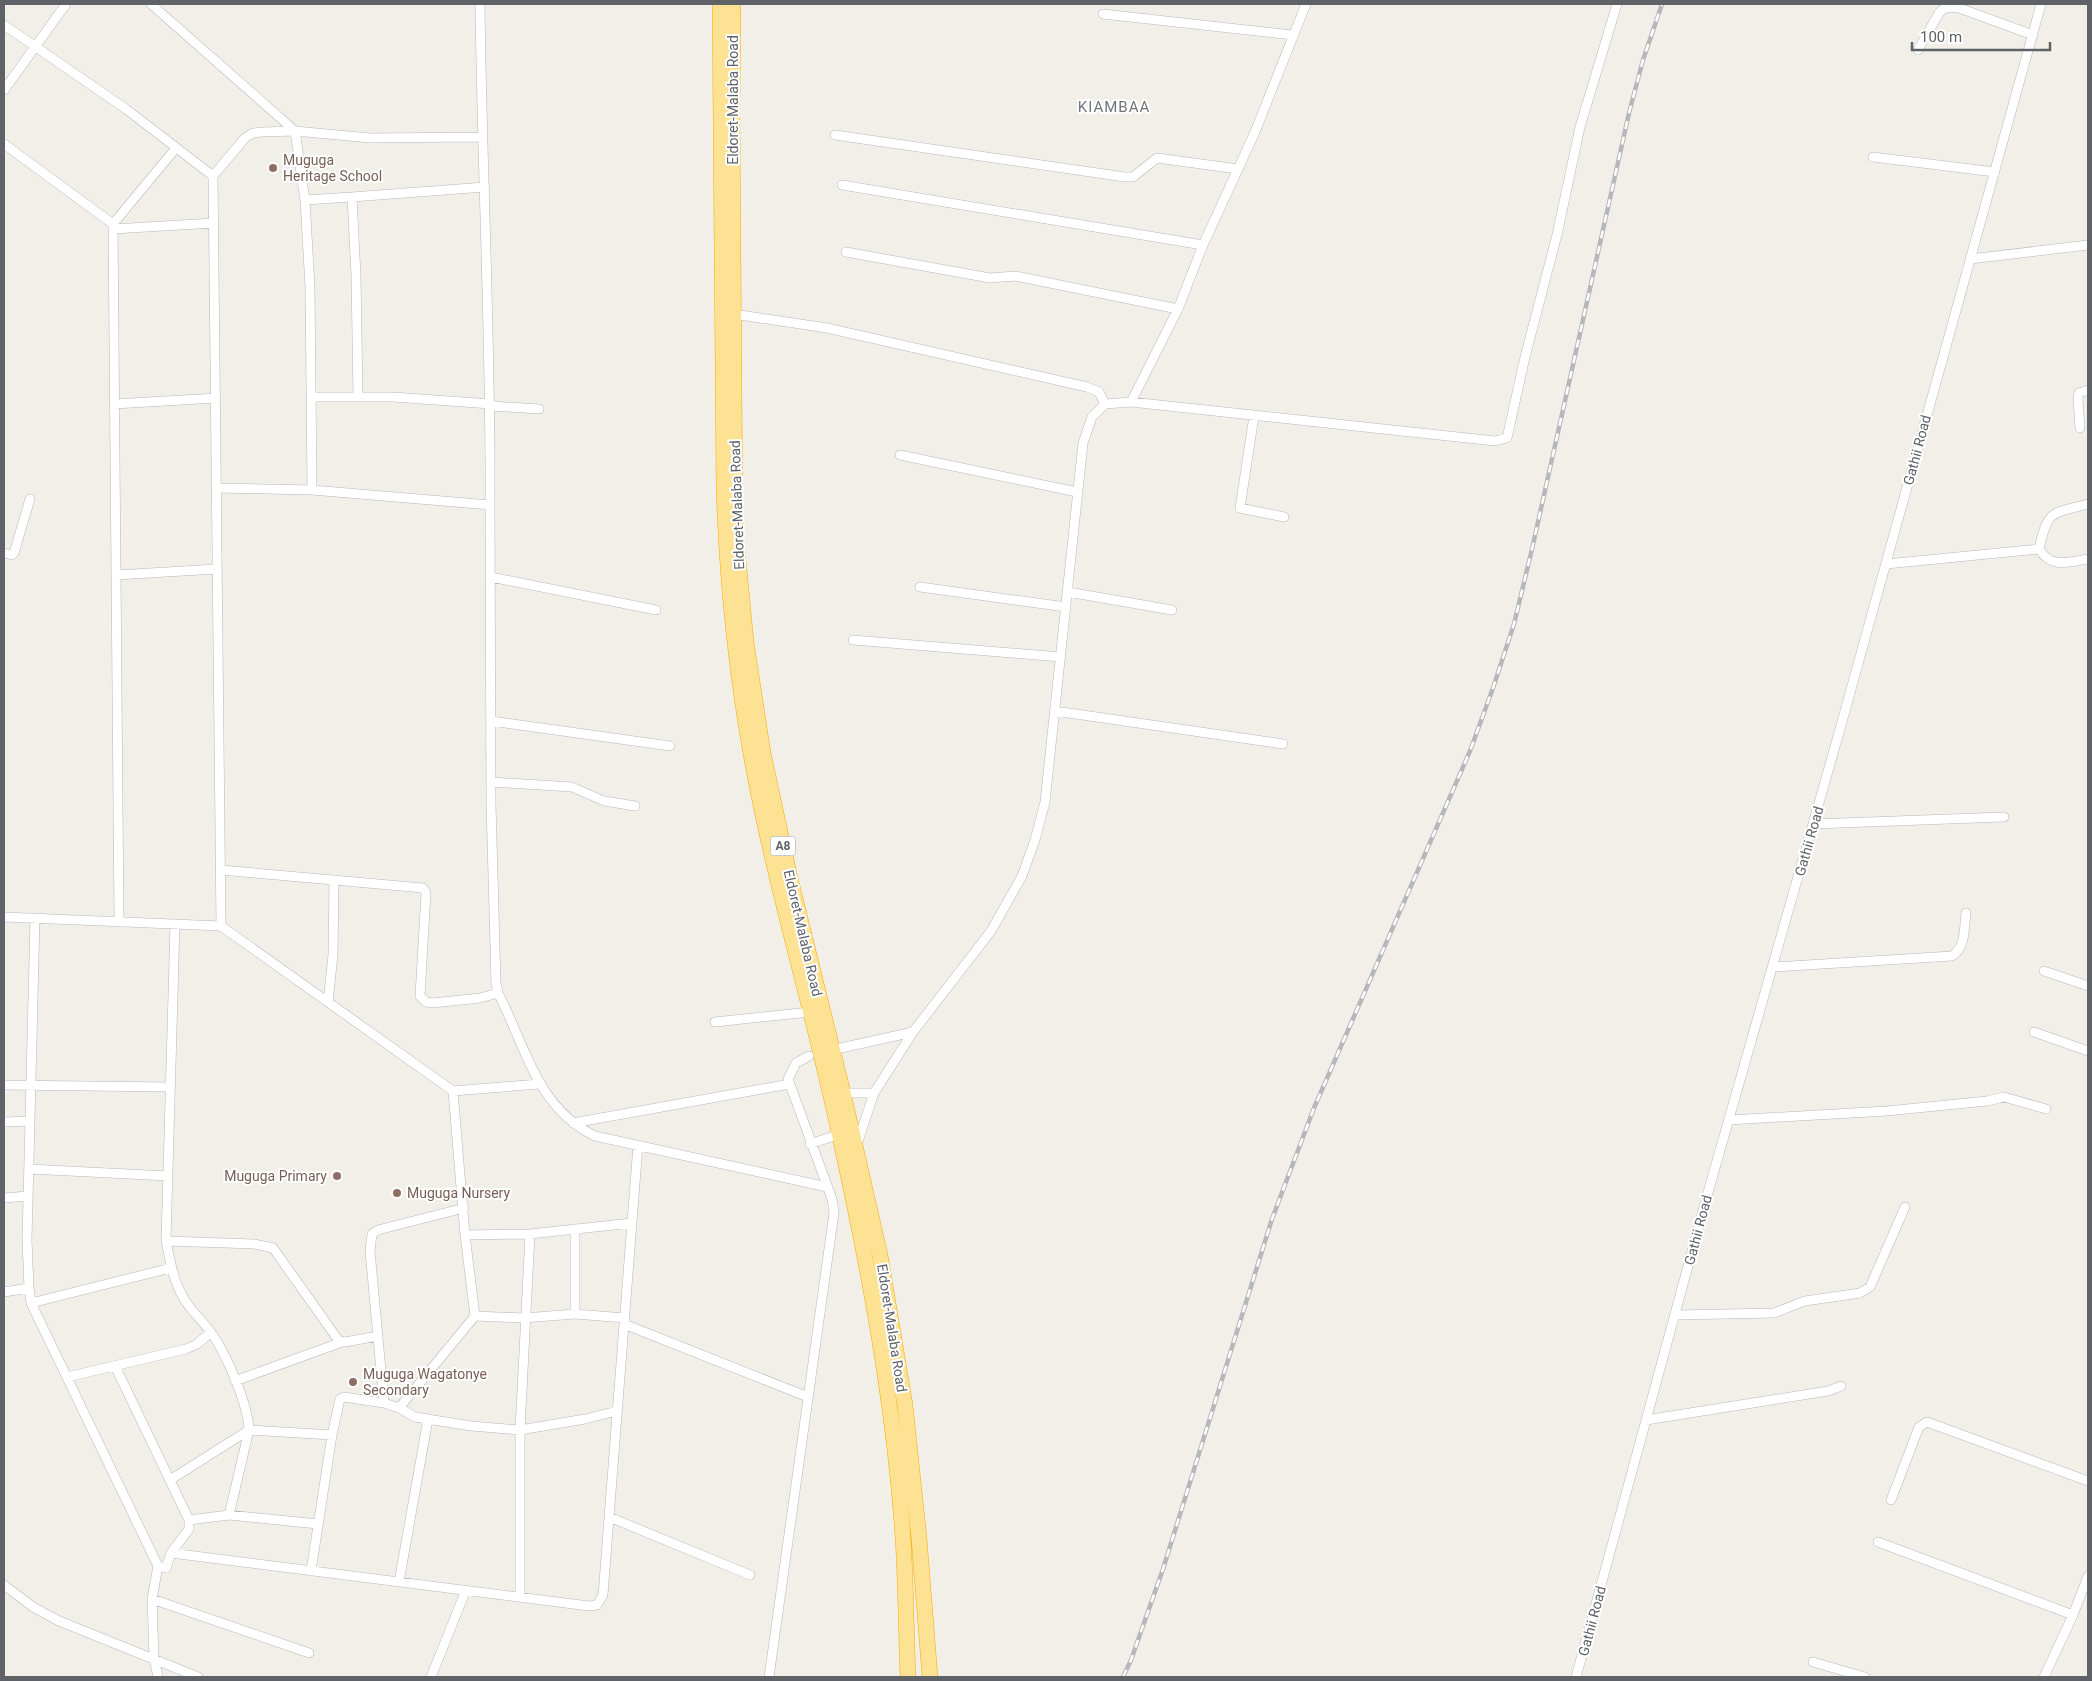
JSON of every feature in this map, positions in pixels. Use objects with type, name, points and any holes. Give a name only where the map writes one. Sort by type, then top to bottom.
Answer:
[{"type":"highway","name":"Eldoret-Malaba Road","points":[[720,4],[723,459],[727,567],[735,656],[753,767],[840,1134],[868,1269],[890,1410],[903,1538],[908,1677]]},
{"type":"highway","name":"Eldoret-Malaba Road","points":[[733,4],[735,528],[746,642],[765,762],[792,888],[843,1093],[880,1255],[905,1405],[919,1538],[930,1677]]},
{"type":"street","points":[[4,90],[66,4]]},
{"type":"street","points":[[152,4],[294,131],[305,200],[310,287],[312,490]]},
{"type":"street","points":[[480,4],[481,137],[485,187],[491,405],[491,782],[496,983],[498,993],[539,1084],[559,1110],[579,1128],[595,1136],[827,1187]]},
{"type":"street","points":[[1131,402],[1178,309],[1203,245],[1255,132],[1306,4]]},
{"type":"street","points":[[855,1149],[874,1093],[913,1032],[991,931],[1022,876],[1035,840],[1045,802],[1083,443],[1086,428],[1092,417],[1105,404],[1131,402],[1495,441],[1507,438],[1525,357],[1557,235],[1580,127],[1617,4]]},
{"type":"street","name":"Gathii Road","points":[[1576,1677],[1729,1120],[1886,564],[2041,4]]},
{"type":"street","points":[[1918,50],[1939,13],[1943,8],[1950,7],[1959,8],[2033,35]]},
{"type":"street","points":[[1102,14],[1293,35]]},
{"type":"street","points":[[4,25],[126,109],[213,176]]},
{"type":"street","points":[[221,926],[213,176],[245,138],[253,134],[294,131],[370,138],[481,137]]},
{"type":"street","points":[[835,135],[1125,177],[1133,177],[1156,158],[1238,169]]},
{"type":"street","points":[[4,144],[113,226],[214,223]]},
{"type":"street","points":[[119,922],[113,226],[176,148]]},
{"type":"street","points":[[1873,157],[1995,172]]},
{"type":"street","points":[[842,185],[1203,245]]},
{"type":"street","points":[[305,200],[485,187]]},
{"type":"street","points":[[352,197],[356,276],[358,396]]},
{"type":"street","points":[[1970,259],[2088,245]]},
{"type":"street","points":[[846,252],[990,278],[1015,276],[1178,309]]},
{"type":"street","points":[[733,314],[827,328],[1078,385],[1099,392],[1105,404]]},
{"type":"street","points":[[2080,428],[2079,394],[2088,390]]},
{"type":"street","points":[[312,397],[358,396],[539,409]]},
{"type":"street","points":[[114,404],[216,398]]},
{"type":"street","points":[[1254,416],[1240,508],[1284,517]]},
{"type":"street","points":[[900,455],[1078,492]]},
{"type":"street","points":[[217,488],[312,490],[490,505]]},
{"type":"street","points":[[4,553],[12,555],[14,553],[30,499]]},
{"type":"street","points":[[2039,549],[2049,517],[2054,513],[2088,504]]},
{"type":"street","points":[[1886,564],[2039,549]]},
{"type":"street","points":[[2039,549],[2053,563],[2088,559]]},
{"type":"street","points":[[116,575],[217,569]]},
{"type":"street","points":[[490,577],[656,610]]},
{"type":"street","points":[[920,587],[1066,607]]},
{"type":"street","points":[[1068,592],[1172,610]]},
{"type":"street","points":[[853,640],[1061,657]]},
{"type":"street","points":[[1055,711],[1283,744]]},
{"type":"street","points":[[491,721],[670,746]]},
{"type":"street","points":[[491,782],[572,787],[604,801],[634,806]]},
{"type":"street","points":[[1813,824],[2004,818]]},
{"type":"street","points":[[220,870],[423,888],[426,890],[420,996],[426,1002],[433,1003],[480,998],[498,993]]},
{"type":"street","points":[[328,1002],[332,955],[334,880]]},
{"type":"street","points":[[1773,967],[1952,956],[1958,952],[1961,946],[1966,913]]},
{"type":"street","points":[[4,917],[221,926],[453,1091],[539,1084]]},
{"type":"street","points":[[35,918],[28,1196],[29,1288],[31,1303],[158,1566],[152,1599],[154,1658],[158,1677]]},
{"type":"street","points":[[175,924],[166,1241],[172,1268],[183,1297],[210,1332],[235,1381],[249,1417],[249,1430],[229,1515]]},
{"type":"street","points":[[2044,971],[2088,986]]},
{"type":"street","points":[[715,1022],[810,1012]]},
{"type":"street","points":[[841,1048],[913,1032]]},
{"type":"street","points":[[2034,1032],[2088,1051]]},
{"type":"street","points":[[769,1677],[834,1213],[827,1187],[788,1079],[796,1063],[808,1056]]},
{"type":"street","points":[[573,1123],[790,1084]]},
{"type":"street","points":[[4,1085],[170,1087]]},
{"type":"street","points":[[399,1408],[475,1316],[465,1235],[453,1091]]},
{"type":"street","points":[[843,1093],[874,1093]]},
{"type":"street","points":[[1729,1120],[1905,1109],[1987,1101],[2004,1097],[2046,1109]]},
{"type":"street","points":[[4,1122],[29,1121]]},
{"type":"street","points":[[810,1144],[840,1134]]},
{"type":"street","points":[[171,1553],[589,1606],[597,1605],[603,1595],[638,1145]]},
{"type":"street","points":[[29,1170],[168,1176]]},
{"type":"street","points":[[4,1198],[28,1196]]},
{"type":"street","points":[[1675,1315],[1774,1313],[1805,1301],[1860,1293],[1867,1290],[1870,1287],[1904,1207]]},
{"type":"street","points":[[384,1403],[370,1251],[372,1234],[378,1230],[464,1208]]},
{"type":"street","points":[[465,1235],[530,1234],[632,1223]]},
{"type":"street","points":[[575,1314],[576,1229]]},
{"type":"street","points":[[520,1597],[520,1430],[524,1318],[530,1234]]},
{"type":"street","points":[[166,1241],[254,1244],[273,1248],[336,1338],[342,1342]]},
{"type":"street","points":[[31,1303],[172,1268]]},
{"type":"street","points":[[4,1292],[29,1288]]},
{"type":"street","points":[[475,1316],[524,1318],[575,1314],[624,1321],[808,1396]]},
{"type":"street","points":[[67,1377],[186,1349],[197,1344],[210,1332]]},
{"type":"street","points":[[235,1381],[342,1342],[378,1336]]},
{"type":"street","points":[[115,1366],[189,1520],[189,1529],[171,1553],[166,1568],[158,1566]]},
{"type":"street","points":[[1646,1420],[1828,1391],[1841,1386]]},
{"type":"street","points":[[311,1571],[332,1435],[340,1399],[384,1403],[399,1408],[415,1417],[471,1426],[520,1430],[585,1419],[617,1411]]},
{"type":"street","points":[[399,1582],[428,1419]]},
{"type":"street","points":[[1890,1500],[1919,1427],[1927,1422],[2088,1481]]},
{"type":"street","points":[[170,1480],[249,1430],[332,1435]]},
{"type":"street","points":[[189,1520],[229,1515],[318,1524]]},
{"type":"street","points":[[609,1517],[750,1575]]},
{"type":"street","points":[[1878,1542],[2073,1615]]},
{"type":"street","points":[[2044,1677],[2073,1615],[2088,1576]]},
{"type":"street","points":[[4,1585],[33,1607],[59,1621],[198,1677]]},
{"type":"street","points":[[431,1677],[466,1590]]},
{"type":"street","points":[[152,1599],[309,1653]]},
{"type":"street","points":[[1813,1662],[1865,1677]]},
{"type":"railway","points":[[1123,1677],[1131,1660],[1163,1569],[1272,1219],[1314,1108],[1470,751],[1514,624],[1629,113],[1643,60],[1662,4]]},
{"type":"place","name":"Muguga Heritage School","points":[[273,168]]},
{"type":"place","name":"Muguga Primary","points":[[337,1176]]},
{"type":"place","name":"Muguga Nursery","points":[[397,1193]]},
{"type":"place","name":"Muguga Wagatonye Secondary","points":[[353,1382]]},
{"type":"district","name":"KIAMBAA","points":[[1114,107]]}]
